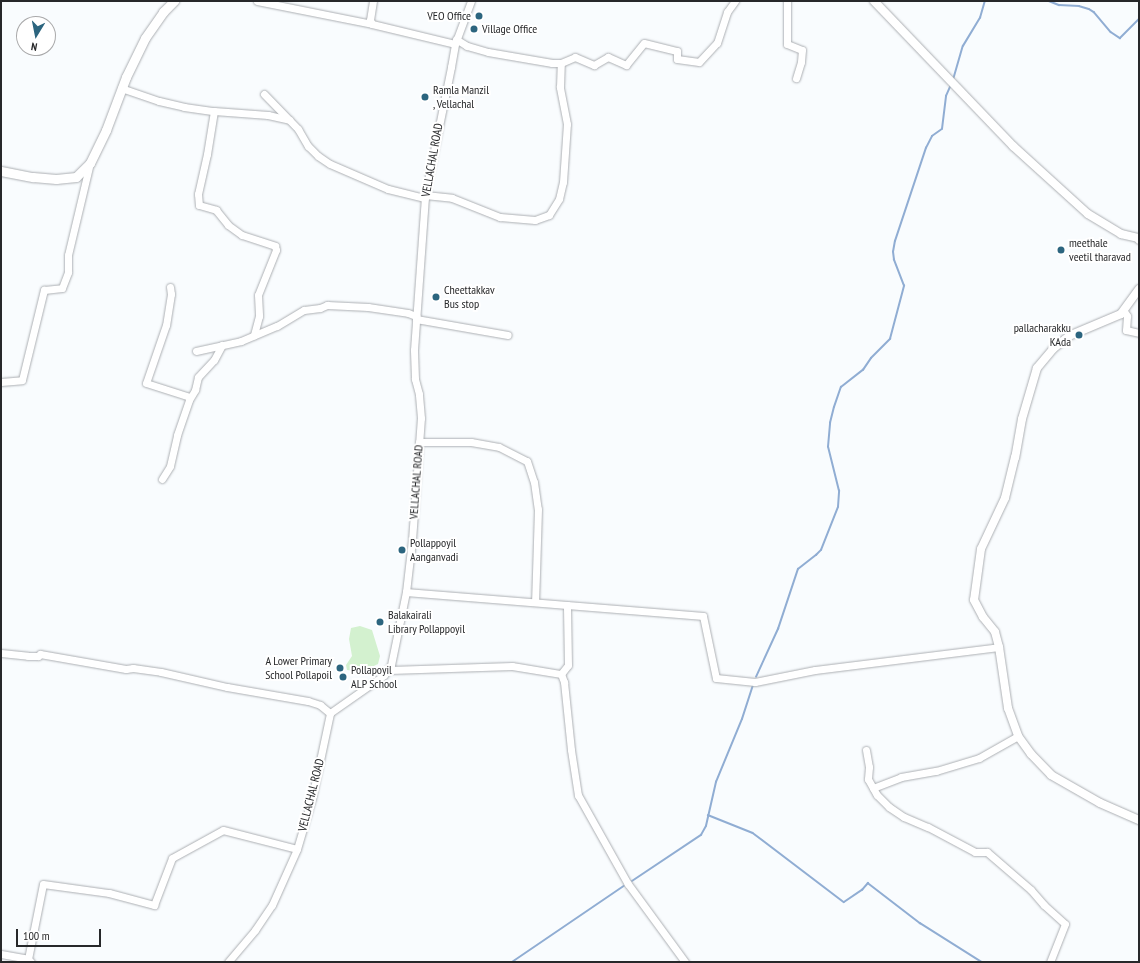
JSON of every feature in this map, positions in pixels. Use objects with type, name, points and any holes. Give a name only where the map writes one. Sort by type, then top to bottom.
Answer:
[{"type":"main road","points":[[1,171],[33,177],[56,179],[76,176],[90,163],[106,130],[121,88],[145,38],[163,12],[174,1]]},
{"type":"street","points":[[256,1],[455,41],[488,52],[552,63],[561,63],[575,57],[594,65],[608,57],[626,65],[644,43],[677,51],[677,59],[699,62],[717,44],[727,12],[735,1]]},
{"type":"street","points":[[372,24],[370,20],[373,1]]},
{"type":"street","name":"VELLACHAL ROAD","points":[[390,670],[406,592],[412,540],[421,418],[419,394],[414,378],[416,317],[425,196],[455,41],[471,1]]},
{"type":"street","points":[[787,1],[786,44],[802,50],[801,62],[796,78]]},
{"type":"street","points":[[874,1],[947,79],[957,87],[1013,146],[1088,214],[1121,234],[1138,238],[1139,240]]},
{"type":"street","points":[[264,94],[298,130],[308,146],[318,156],[330,164],[383,187],[425,196],[452,198],[500,217],[535,220],[549,216],[559,199],[562,182],[566,124],[560,87],[561,63]]},
{"type":"street","points":[[121,88],[159,101],[214,111],[268,115],[289,120]]},
{"type":"street","points":[[214,111],[207,154],[198,194],[199,205],[216,210],[228,224],[242,235],[276,246],[276,250],[258,295],[259,316],[254,335]]},
{"type":"street","points":[[1,382],[22,380],[44,290],[62,288],[68,272],[68,255],[90,163]]},
{"type":"street","points":[[170,287],[171,294],[166,325],[146,383],[190,398]]},
{"type":"street","points":[[1139,289],[1121,314],[1069,336],[1053,349],[1038,368],[1022,419],[1004,498],[981,549],[974,600],[983,617],[995,632],[1000,647],[1008,708],[1018,736],[1031,754],[1051,775],[1100,803],[1139,820]]},
{"type":"street","points":[[196,351],[241,341],[277,326],[304,310],[327,304],[368,307],[508,335]]},
{"type":"street","points":[[1124,311],[1127,316],[1126,330],[1139,333]]},
{"type":"street","points":[[162,479],[170,466],[176,435],[190,398],[195,390],[198,377],[214,360],[222,345]]},
{"type":"street","points":[[419,442],[471,442],[499,447],[527,460],[534,482],[538,509],[534,602]]},
{"type":"street","points":[[406,592],[703,616],[716,678],[755,682],[815,670],[1000,647]]},
{"type":"street","points":[[561,674],[568,665],[566,605]]},
{"type":"street","points":[[1,653],[28,656],[46,655],[126,669],[133,668],[160,672],[228,687],[308,701],[320,705],[330,713],[390,670],[512,666],[561,674]]},
{"type":"street","points":[[561,674],[564,682],[571,750],[578,794],[628,884],[684,962]]},
{"type":"street","name":"VELLACHAL ROAD","points":[[228,962],[255,930],[272,905],[297,849],[312,798],[330,713]]},
{"type":"street","points":[[873,788],[901,777],[936,771],[979,758],[1018,736]]},
{"type":"street","points":[[866,750],[869,768],[868,779],[873,788],[889,807],[904,817],[928,827],[976,852],[987,852],[1066,924],[1050,962]]},
{"type":"street","points":[[1,954],[29,960],[43,884],[109,893],[154,905],[172,858],[223,830],[297,849]]},
{"type":"green space","points":[[360,626],[372,630],[380,656],[378,664],[361,672],[347,670],[346,665],[352,656],[349,639],[351,628]]},
{"type":"waterway","points":[[953,80],[963,46],[980,18],[985,1]]},
{"type":"waterway","points":[[1049,1],[1059,5],[1079,6],[1089,9],[1094,12],[1111,32],[1120,38],[1139,19]]},
{"type":"waterway","points":[[756,677],[778,629],[798,569],[821,550],[838,507],[839,491],[828,447],[830,423],[834,407],[841,387],[863,370],[871,358],[890,339],[904,286],[894,260],[893,252],[895,241],[926,148],[932,136],[942,129],[946,96],[951,85]]},
{"type":"waterway","points":[[632,881],[701,835],[706,826],[716,782],[742,719],[753,686]]},
{"type":"waterway","points":[[708,815],[753,833],[844,902],[862,890],[868,883],[920,923],[982,962]]},
{"type":"waterway","points":[[512,962],[624,886]]},
{"type":"place","name":"VEO Office","points":[[479,16]]},
{"type":"place","name":"Village Office","points":[[474,29]]},
{"type":"place","name":"Ramla Manzil , Vellachal","points":[[425,97]]},
{"type":"place","name":"meethale veetil tharavad","points":[[1061,250]]},
{"type":"place","name":"Cheettakkav Bus stop","points":[[436,297]]},
{"type":"place","name":"pallacharakku KAda","points":[[1079,335]]},
{"type":"place","name":"Pollappoyil Aanganvadi","points":[[402,550]]},
{"type":"place","name":"Balakairali Library Pollappoyil","points":[[380,622]]},
{"type":"place","name":"A Lower Primary School Pollapoil","points":[[340,668]]},
{"type":"place","name":"Pollapoyil ALP School","points":[[343,677]]}]
